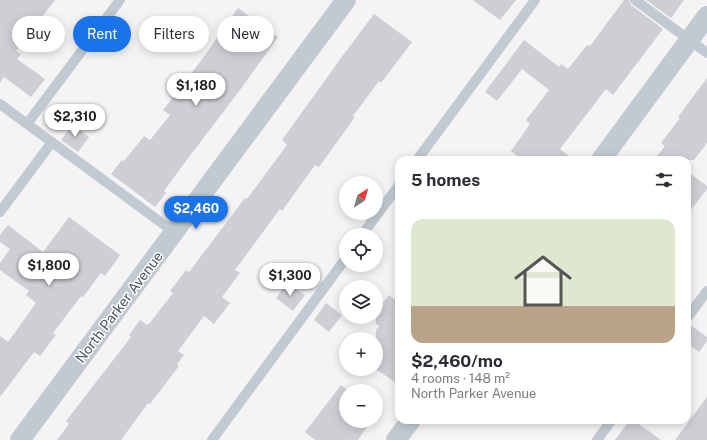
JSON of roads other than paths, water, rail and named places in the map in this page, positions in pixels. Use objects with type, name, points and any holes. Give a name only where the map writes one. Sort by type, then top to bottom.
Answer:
[{"type":"street","name":"North Parker Avenue","points":[[20,440],[346,0]]},
{"type":"street","points":[[604,156],[707,16]]},
{"type":"street","points":[[396,440],[408,424]]},
{"type":"lane","points":[[27,124],[120,0]]},
{"type":"lane","points":[[420,156],[535,0]]},
{"type":"lane","points":[[636,0],[707,53]]},
{"type":"lane","points":[[0,104],[174,232]]},
{"type":"lane","points":[[0,212],[52,142]]},
{"type":"lane","points":[[367,228],[395,190]]},
{"type":"lane","points":[[212,440],[339,268]]},
{"type":"lane","points":[[691,313],[707,291]]},
{"type":"lane","points":[[597,440],[609,424]]}]
